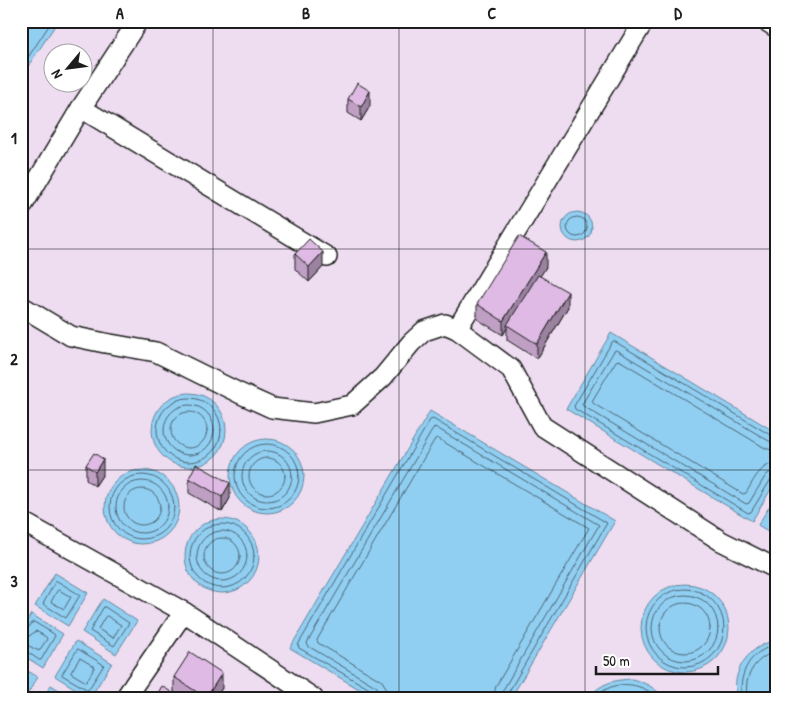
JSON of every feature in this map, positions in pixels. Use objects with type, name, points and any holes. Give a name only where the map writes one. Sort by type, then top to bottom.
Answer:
[{"type":"lane","points":[[21,208],[81,108],[138,21]]},
{"type":"lane","points":[[457,329],[644,21]]},
{"type":"lane","points":[[766,21],[777,28]]},
{"type":"lane","points":[[81,108],[327,257]]},
{"type":"lane","points":[[21,306],[71,336],[105,344],[156,352],[272,408],[314,413],[352,405],[383,377],[411,343],[424,331],[445,324],[457,329],[511,369],[542,426],[720,541],[777,569]]},
{"type":"lane","points":[[21,521],[184,612],[312,698]]},
{"type":"lane","points":[[125,698],[184,612]]},
{"type":"shaded area","points":[[21,21],[777,21],[777,698],[21,698]]},
{"type":"water","points":[[21,21],[58,21],[44,42],[42,42],[42,45],[21,77]]},
{"type":"water","points":[[577,212],[588,216],[592,227],[588,238],[577,242],[566,238],[562,227],[566,216]]},
{"type":"water","points":[[611,333],[777,433],[777,479],[752,521],[566,409]]},
{"type":"water","points":[[189,393],[203,396],[215,404],[223,416],[226,430],[223,444],[215,456],[203,464],[189,467],[175,464],[163,456],[155,444],[152,430],[155,416],[163,404],[175,396]]},
{"type":"water","points":[[430,411],[615,521],[511,698],[374,698],[290,648]]},
{"type":"water","points":[[267,439],[281,442],[293,450],[301,462],[304,476],[301,490],[293,502],[281,510],[267,513],[253,510],[241,502],[233,490],[230,476],[233,462],[241,450],[253,442]]},
{"type":"water","points":[[142,470],[163,476],[173,486],[179,507],[173,528],[163,538],[142,544],[121,538],[111,528],[105,507],[111,486],[121,476]]},
{"type":"water","points":[[777,494],[777,537],[758,525]]},
{"type":"water","points":[[222,519],[236,522],[248,530],[256,542],[259,556],[256,570],[248,582],[236,590],[222,593],[208,590],[196,582],[188,570],[185,556],[188,542],[196,530],[208,522]]},
{"type":"water","points":[[55,573],[88,593],[68,626],[35,606]]},
{"type":"water","points":[[685,584],[702,587],[710,591],[722,603],[726,611],[729,628],[726,645],[722,653],[710,665],[702,669],[685,672],[668,669],[660,665],[648,653],[644,645],[641,628],[644,611],[648,603],[660,591],[668,587]]},
{"type":"water","points":[[103,599],[137,621],[116,654],[82,632]]},
{"type":"water","points":[[31,614],[63,634],[43,668],[21,654],[21,631]]},
{"type":"water","points":[[777,640],[777,698],[737,698],[736,678],[744,660],[758,647]]},
{"type":"water","points":[[76,641],[112,663],[90,698],[55,676]]},
{"type":"water","points":[[21,667],[38,677],[25,698],[21,698]]},
{"type":"water","points":[[632,679],[650,686],[664,698],[588,698],[608,683]]},
{"type":"water","points":[[51,685],[72,698],[43,698]]},
{"type":"building","points":[[357,83],[370,91],[361,107],[348,99]]},
{"type":"building","points":[[519,236],[546,252],[503,321],[477,304]]},
{"type":"building","points":[[309,239],[323,252],[309,267],[295,254]]},
{"type":"building","points":[[538,275],[568,292],[537,344],[507,325]]},
{"type":"building","points":[[94,453],[103,459],[95,472],[86,465]]},
{"type":"building","points":[[196,464],[230,483],[222,497],[189,478]]},
{"type":"building","points":[[190,652],[222,673],[206,698],[174,677]]},
{"type":"building","points":[[162,686],[180,698],[155,698]]}]
